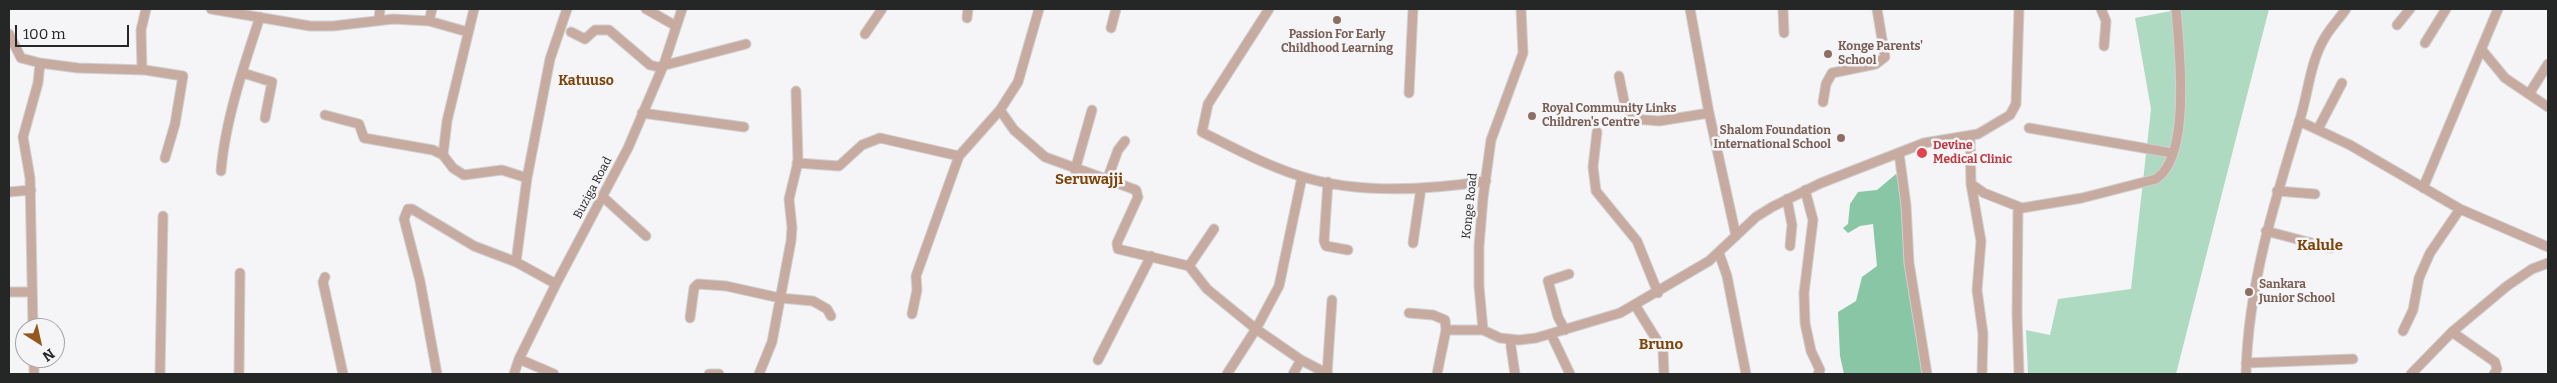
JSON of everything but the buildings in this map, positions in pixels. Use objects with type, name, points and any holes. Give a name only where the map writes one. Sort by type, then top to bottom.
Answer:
[{"type":"street","points":[[142,70],[142,30],[146,9]]},
{"type":"street","points":[[211,9],[310,26],[332,26],[379,19],[429,21],[468,32]]},
{"type":"street","points":[[379,19],[380,9]]},
{"type":"street","points":[[429,21],[432,9]]},
{"type":"street","points":[[443,155],[447,121],[474,9]]},
{"type":"street","points":[[516,262],[527,178],[552,50],[567,9]]},
{"type":"street","points":[[646,9],[676,26]]},
{"type":"street","name":"Buziga Road","points":[[514,374],[519,359],[556,284],[628,148],[664,64],[682,9]]},
{"type":"street","points":[[865,34],[882,9]]},
{"type":"street","points":[[912,314],[916,276],[958,156],[1000,110],[1018,82],[1039,9]]},
{"type":"street","points":[[1111,28],[1116,9]]},
{"type":"street","points":[[1269,9],[1208,104],[1202,132],[1272,167],[1302,177],[1328,182],[1366,187],[1421,188],[1486,181]]},
{"type":"street","points":[[1409,94],[1414,9]]},
{"type":"street","name":"Konge Road","points":[[1483,330],[1479,286],[1479,246],[1486,181],[1491,140],[1523,53],[1521,9]]},
{"type":"street","points":[[1690,9],[1709,113],[1736,236]]},
{"type":"street","points":[[1783,9],[1784,33]]},
{"type":"street","points":[[1824,102],[1826,84],[1832,73],[1876,64],[1885,57],[1877,9]]},
{"type":"street","points":[[1446,330],[1483,330],[1500,338],[1510,340],[1551,334],[1605,319],[1635,306],[1658,293],[1719,253],[1756,217],[1805,190],[1924,143],[1970,136],[1991,127],[2013,111],[2016,104],[2019,9]]},
{"type":"street","points":[[2101,9],[2106,21],[2104,46]]},
{"type":"street","points":[[1971,184],[1984,193],[2018,207],[2040,206],[2156,179],[2164,173],[2172,154],[2180,115],[2181,84],[2176,9]]},
{"type":"street","points":[[2246,374],[2250,316],[2266,231],[2319,50],[2328,33],[2346,9]]},
{"type":"street","points":[[2397,25],[2410,9]]},
{"type":"street","points":[[2425,43],[2446,9]]},
{"type":"street","points":[[2423,188],[2498,9]]},
{"type":"street","points":[[221,171],[222,153],[260,17]]},
{"type":"street","points":[[570,32],[585,39],[595,30],[609,30],[650,65],[658,67],[746,44]]},
{"type":"street","points":[[9,34],[21,58],[40,64],[78,68],[142,70],[184,78],[175,124],[165,158]]},
{"type":"street","points":[[2482,50],[2505,78],[2548,107]]},
{"type":"street","points":[[32,318],[33,243],[31,190],[28,158],[23,137],[38,82],[40,64]]},
{"type":"street","points":[[2529,94],[2548,64]]},
{"type":"street","points":[[243,73],[272,82],[265,118]]},
{"type":"street","points":[[1619,76],[1625,106],[1635,120],[1658,121],[1709,113]]},
{"type":"street","points":[[2318,129],[2342,84]]},
{"type":"street","points":[[759,374],[772,342],[792,228],[788,210],[789,193],[797,163],[796,91]]},
{"type":"street","points":[[1000,110],[1014,130],[1044,157],[1075,170],[1134,189],[1138,195],[1117,248],[1189,266],[1207,289],[1256,329],[1301,360],[1328,374],[1332,300]]},
{"type":"street","points":[[1075,170],[1092,110]]},
{"type":"street","points":[[642,113],[744,127]]},
{"type":"street","points":[[325,115],[359,124],[364,138],[433,150],[443,155],[453,168],[464,176],[502,170],[527,178]]},
{"type":"street","points":[[2299,121],[2350,145],[2460,209],[2548,247]]},
{"type":"street","points":[[2029,128],[2172,154]]},
{"type":"street","points":[[1597,132],[1593,167],[1596,191],[1637,241],[1658,293]]},
{"type":"street","points":[[1970,136],[1971,184],[1981,241],[1977,290],[1983,334],[1982,374]]},
{"type":"street","points":[[797,163],[839,166],[862,145],[880,138],[958,156]]},
{"type":"street","points":[[1107,180],[1118,150],[1125,141]]},
{"type":"street","points":[[1899,153],[1905,196],[1909,263],[1927,374]]},
{"type":"street","points":[[1227,374],[1256,329],[1273,298],[1283,273],[1302,177]]},
{"type":"street","points":[[1328,182],[1324,241],[1326,246],[1348,250]]},
{"type":"street","points":[[1413,243],[1421,188]]},
{"type":"street","points":[[9,192],[31,190]]},
{"type":"street","points":[[1805,190],[1813,220],[1804,292],[1805,322],[1812,351],[1820,370],[1818,374]]},
{"type":"street","points":[[2277,191],[2315,194]]},
{"type":"street","points":[[603,197],[646,236]]},
{"type":"street","points":[[1787,199],[1792,225],[1790,246]]},
{"type":"street","points":[[2018,207],[2016,305],[2019,374]]},
{"type":"street","points":[[438,374],[420,281],[404,219],[408,209],[412,209],[474,246],[516,262],[556,284]]},
{"type":"street","points":[[2403,331],[2413,310],[2419,278],[2430,253],[2460,209]]},
{"type":"street","points":[[160,374],[163,216]]},
{"type":"street","points":[[1189,266],[1214,229]]},
{"type":"street","points":[[2266,231],[2331,248]]},
{"type":"street","points":[[1719,253],[1727,276],[1746,374]]},
{"type":"street","points":[[1098,360],[1151,256]]},
{"type":"street","points":[[2411,374],[2452,332],[2514,281],[2532,269],[2548,262]]},
{"type":"street","points":[[239,374],[240,273]]},
{"type":"street","points":[[1565,330],[1558,317],[1548,281],[1568,274]]},
{"type":"street","points":[[325,277],[323,282],[343,374]]},
{"type":"street","points":[[690,318],[694,288],[698,284],[726,286],[780,298],[813,301],[827,309],[831,316]]},
{"type":"street","points":[[9,292],[31,292]]},
{"type":"street","points":[[1635,306],[1663,350],[1664,374]]},
{"type":"street","points":[[1409,313],[1443,318],[1446,330],[1437,374]]},
{"type":"street","points":[[2452,332],[2496,362],[2497,366],[2494,374]]},
{"type":"street","points":[[1551,334],[1570,374]]},
{"type":"street","points":[[1510,340],[1514,374]]},
{"type":"street","points":[[519,359],[554,374]]},
{"type":"street","points":[[2246,363],[2353,359]]},
{"type":"street","points":[[1293,374],[1301,360]]},
{"type":"street","points":[[709,374],[719,374]]},
{"type":"green space","points":[[2181,9],[2269,9],[2176,374],[2028,374],[2026,330],[2050,335],[2058,299],[2131,289],[2151,109],[2135,18]]},
{"type":"green space","points":[[1896,174],[1900,179],[1910,299],[1924,374],[1844,374],[1840,356],[1838,312],[1856,301],[1862,277],[1877,266],[1873,224],[1860,226],[1848,233],[1843,228],[1848,224],[1850,204],[1858,192],[1877,190]]},
{"type":"place","name":"Passion For Early Childhood Learning","points":[[1337,20]]},
{"type":"place","name":"Konge Parents' School","points":[[1828,54]]},
{"type":"place","name":"Royal Community Links Children's Centre","points":[[1532,116]]},
{"type":"place","name":"Shalom Foundation International School","points":[[1841,138]]},
{"type":"place","name":"Devine Medical Clinic","points":[[1922,153]]},
{"type":"place","name":"Sankara Junior School","points":[[2249,292]]},
{"type":"district","name":"Katuuso","points":[[586,81]]},
{"type":"district","name":"Seruwajji","points":[[1089,180]]},
{"type":"district","name":"Kalule","points":[[2320,246]]},
{"type":"district","name":"Bruno","points":[[1661,345]]}]
